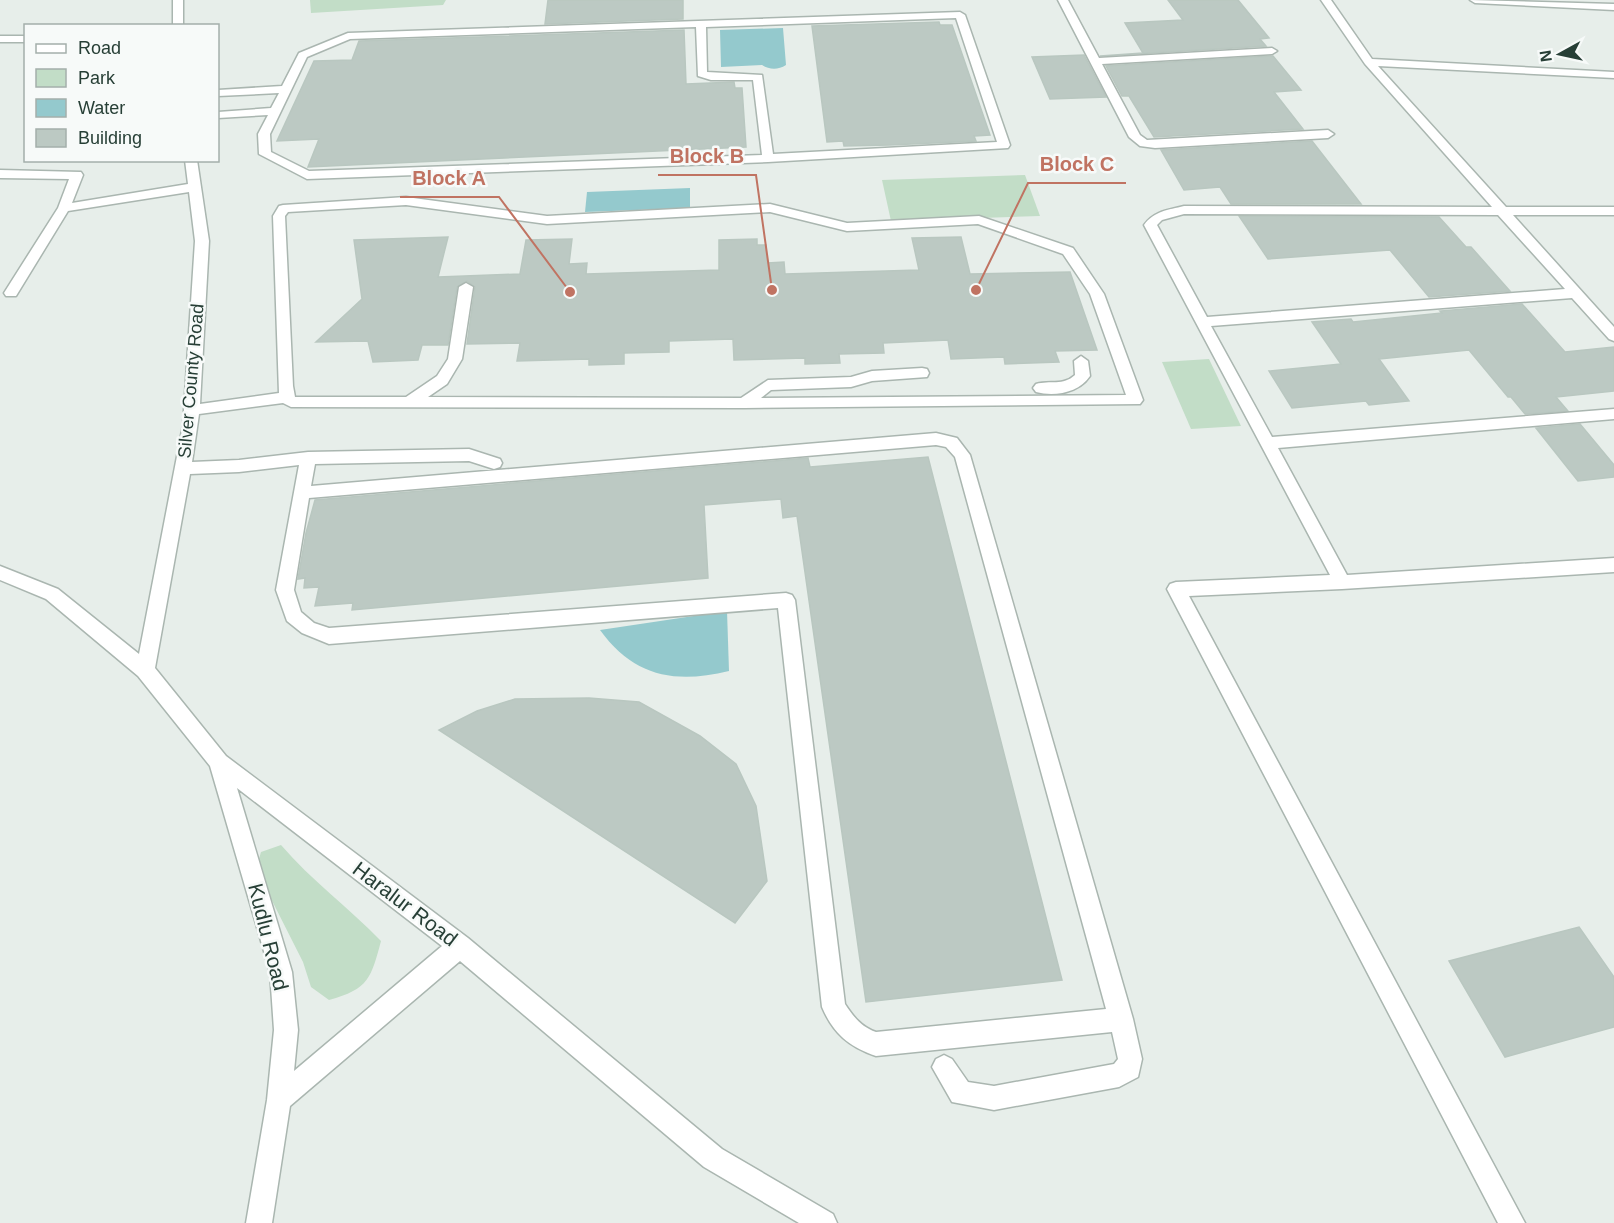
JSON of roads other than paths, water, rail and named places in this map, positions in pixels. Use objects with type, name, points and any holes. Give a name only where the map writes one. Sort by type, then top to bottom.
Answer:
[{"type":"street","points":[[178,0],[178,24]]},
{"type":"street","points":[[1063,0],[1135,137],[1144,143],[1328,134]]},
{"type":"street","points":[[1326,0],[1369,62],[1614,336]]},
{"type":"street","points":[[1475,0],[1614,7]]},
{"type":"street","points":[[960,15],[1005,142],[1004,145],[999,146],[768,158],[307,175],[265,154],[264,134],[285,89],[303,55],[348,36],[960,15]]},
{"type":"street","points":[[701,24],[702,74],[711,77],[758,77],[768,158]]},
{"type":"street","points":[[0,39],[24,39]]},
{"type":"street","points":[[1095,61],[1272,51]]},
{"type":"street","points":[[1369,62],[1614,75]]},
{"type":"street","points":[[219,93],[285,89]]},
{"type":"street","points":[[219,115],[274,111]]},
{"type":"street","name":"Silver County Road","points":[[145,670],[184,468],[193,406],[202,241],[191,162]]},
{"type":"street","points":[[0,174],[77,175],[64,208],[12,293]]},
{"type":"street","points":[[64,208],[195,187]]},
{"type":"street","points":[[406,201],[547,220],[770,208],[847,227],[979,220],[1068,251],[1097,294],[1135,400],[744,403],[411,401],[291,402],[286,391],[279,216],[283,209],[406,201]]},
{"type":"street","points":[[1342,582],[1150,225],[1157,217],[1185,210],[1614,210]]},
{"type":"street","points":[[411,401],[442,380],[455,358],[466,287]]},
{"type":"street","points":[[1202,322],[1575,293]]},
{"type":"street","points":[[958,401],[984,389],[1063,388],[1077,383],[1083,376],[1081,361]]},
{"type":"street","points":[[744,403],[768,385],[851,382],[872,376],[922,374]]},
{"type":"street","points":[[193,406],[286,391]]},
{"type":"street","points":[[1266,443],[1614,414]]},
{"type":"street","points":[[301,493],[936,439],[951,442],[962,455],[1121,1019],[1130,1068],[1119,1075],[994,1098],[961,1093],[944,1067]]},
{"type":"street","points":[[184,468],[239,466],[308,458],[469,454],[494,463]]},
{"type":"street","points":[[308,458],[285,590],[293,616],[308,628],[329,636],[786,600],[834,1007],[847,1028],[859,1039],[876,1044],[1121,1019]]},
{"type":"street","points":[[1512,1223],[1176,589],[1342,582],[1614,565]]},
{"type":"street","name":"Haralur Road","points":[[0,573],[52,594],[145,670],[219,762],[460,946],[713,1158],[824,1223]]},
{"type":"street","name":"Kudlu Road","points":[[219,762],[281,972],[286,1030],[279,1100],[259,1223]]},
{"type":"street","points":[[279,1100],[460,946]]},
{"type":"water","points":[[783,28],[786,65],[774,69],[762,65],[721,67],[720,30]]},
{"type":"water","points":[[690,188],[690,208],[585,212],[587,192]]},
{"type":"water","points":[[727,611],[729,671],[709,675],[673,676],[642,667],[613,646],[600,630]]},
{"type":"place","name":"Block B","points":[[772,290]]},
{"type":"place","name":"Block C","points":[[976,290]]},
{"type":"place","name":"Block A","points":[[570,292]]}]
